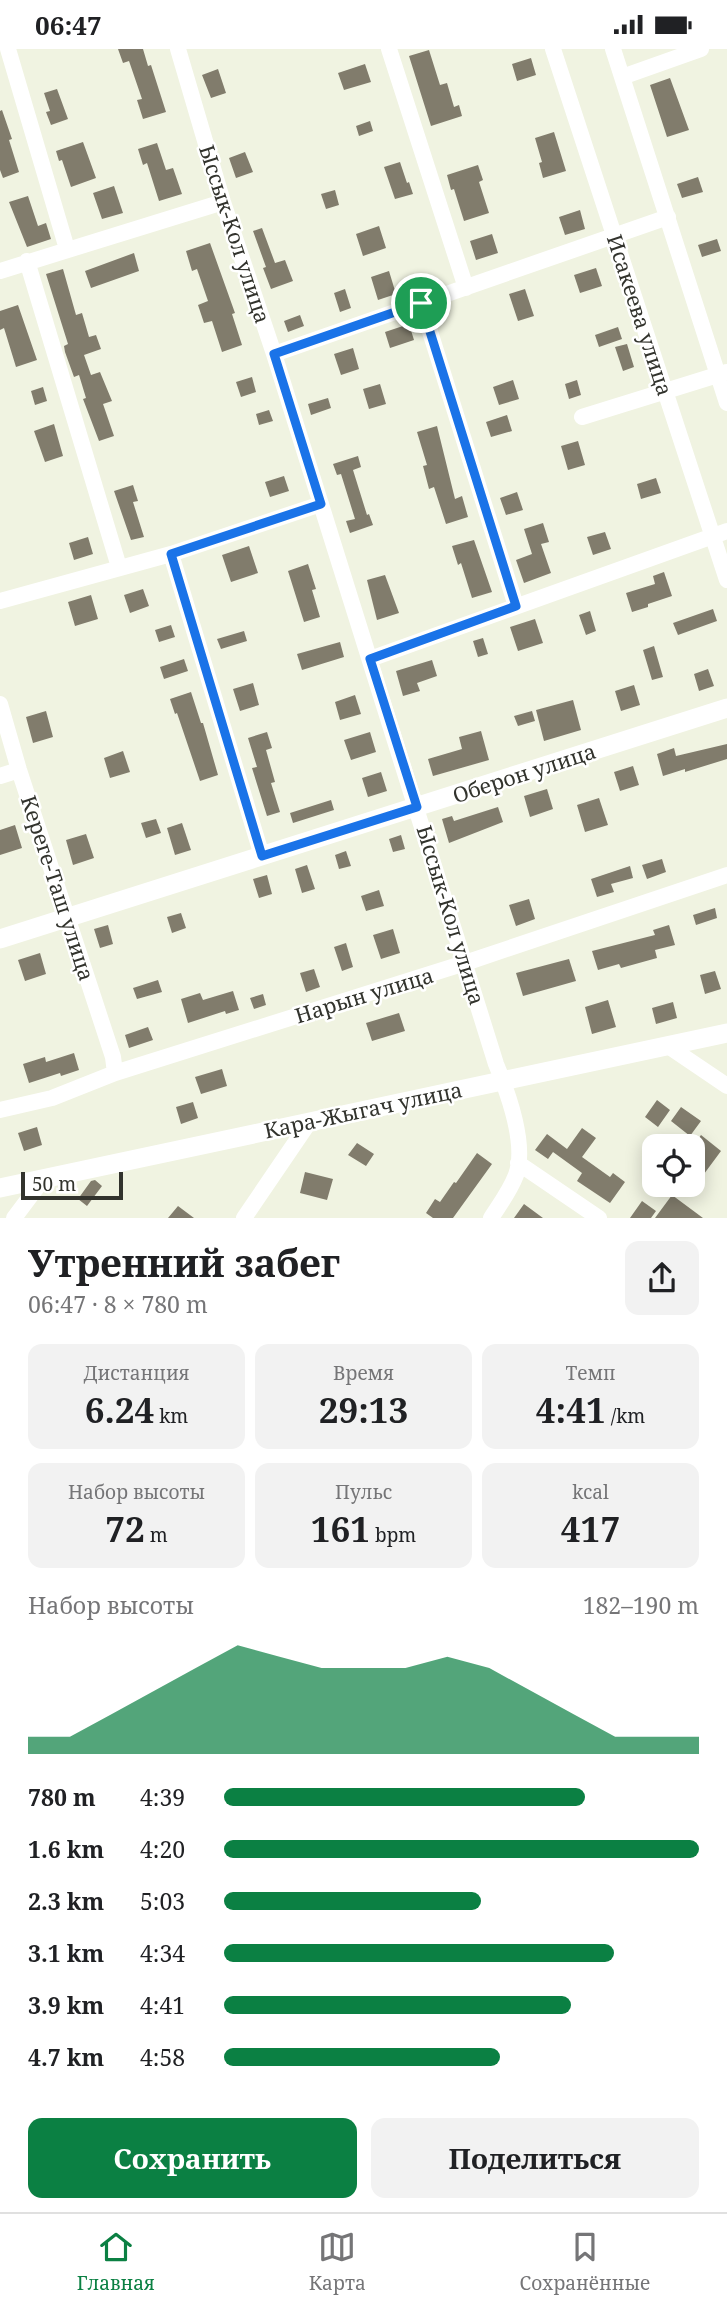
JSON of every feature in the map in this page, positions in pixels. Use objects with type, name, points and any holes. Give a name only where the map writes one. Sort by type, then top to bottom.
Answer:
[{"type":"street","points":[[8,49],[67,249]]},
{"type":"street","points":[[389,49],[466,288]]},
{"type":"street","name":"Исакеева улица","points":[[553,49],[665,393],[720,533],[727,580]]},
{"type":"street","points":[[613,49],[722,373],[727,403]]},
{"type":"street","points":[[622,77],[701,49]]},
{"type":"street","name":"Ыссык-Кол улица","points":[[184,50],[223,202],[274,354],[496,1064],[511,1099],[517,1133],[518,1163],[509,1189],[491,1218]]},
{"type":"street","points":[[0,271],[223,202]]},
{"type":"street","points":[[274,354],[668,217]]},
{"type":"street","points":[[27,261],[119,567]]},
{"type":"street","points":[[421,303],[516,606]]},
{"type":"street","points":[[582,417],[722,373]]},
{"type":"street","points":[[0,600],[171,554],[321,504]]},
{"type":"street","points":[[370,659],[720,533]]},
{"type":"street","points":[[171,554],[262,856]]},
{"type":"street","name":"Кереге-Таш улица","points":[[0,704],[113,1058],[115,1073]]},
{"type":"street","name":"Оберон улица","points":[[0,939],[727,708]]},
{"type":"street","points":[[0,776],[19,770]]},
{"type":"street","name":"Нарын улица","points":[[0,1110],[52,1098],[115,1073],[466,963],[727,875]]},
{"type":"street","name":"Кара-Жыгач улица","points":[[0,1188],[727,1033]]},
{"type":"street","points":[[668,1046],[727,1086]]},
{"type":"street","points":[[244,1218],[310,1121]]},
{"type":"street","points":[[518,1163],[599,1218]]},
{"type":"street","points":[[14,1218],[44,1178]]},
{"type":"building","points":[[118,49],[143,49],[166,112],[143,119],[137,100],[142,99],[129,61],[123,63]]},
{"type":"building","points":[[429,50],[440,85],[447,83],[454,107],[459,105],[462,116],[431,126],[409,56]]},
{"type":"building","points":[[531,58],[536,75],[517,81],[512,64]]},
{"type":"building","points":[[365,64],[371,82],[344,90],[338,73]]},
{"type":"building","points":[[218,69],[226,93],[211,98],[202,75]]},
{"type":"building","points":[[670,78],[689,130],[667,137],[650,85]]},
{"type":"building","points":[[57,89],[68,119],[51,125],[46,112],[50,111],[44,93]]},
{"type":"building","points":[[2,110],[19,172],[3,178],[0,170]]},
{"type":"building","points":[[370,121],[373,131],[359,136],[356,126]]},
{"type":"building","points":[[554,132],[566,171],[543,178],[539,163],[542,162],[535,138]]},
{"type":"building","points":[[83,142],[96,178],[71,187],[56,151]]},
{"type":"building","points":[[157,143],[166,170],[173,168],[182,194],[159,201],[147,163],[143,165],[138,149]]},
{"type":"building","points":[[245,152],[253,172],[236,178],[229,158]]},
{"type":"building","points":[[400,162],[413,194],[395,199],[384,167]]},
{"type":"building","points":[[478,165],[483,180],[479,182],[489,213],[464,221],[447,175]]},
{"type":"building","points":[[698,177],[703,192],[682,198],[677,184]]},
{"type":"building","points":[[114,186],[123,213],[102,219],[93,193]]},
{"type":"building","points":[[335,190],[339,205],[326,209],[321,194]]},
{"type":"building","points":[[28,196],[38,226],[46,223],[51,239],[27,247],[9,202]]},
{"type":"building","points":[[580,210],[585,229],[565,235],[559,217]]},
{"type":"building","points":[[379,226],[386,248],[363,256],[356,234]]},
{"type":"building","points":[[262,228],[275,263],[285,260],[293,281],[271,289],[253,231]]},
{"type":"building","points":[[492,234],[498,253],[476,260],[470,241]]},
{"type":"building","points":[[717,239],[721,251],[702,257],[698,245]]},
{"type":"building","points":[[210,243],[235,313],[232,314],[242,345],[222,352],[212,321],[204,323],[198,305],[208,301],[197,269],[192,271],[186,251]]},
{"type":"building","points":[[134,253],[139,271],[91,288],[85,271]]},
{"type":"building","points":[[596,268],[602,286],[580,293],[574,275]]},
{"type":"building","points":[[63,269],[76,315],[82,313],[89,337],[96,335],[101,349],[84,355],[91,375],[100,372],[112,401],[103,404],[114,436],[99,441],[83,399],[86,398],[79,375],[74,377],[65,352],[64,346],[68,344],[46,274]]},
{"type":"building","points":[[389,271],[396,294],[378,300],[371,277]]},
{"type":"building","points":[[345,289],[351,308],[340,312],[334,293]]},
{"type":"building","points":[[525,289],[534,316],[518,321],[509,294]]},
{"type":"building","points":[[18,305],[37,360],[16,367],[4,328],[0,330],[0,311]]},
{"type":"building","points":[[300,315],[304,326],[288,332],[284,321]]},
{"type":"building","points":[[409,324],[414,340],[390,348],[385,332]]},
{"type":"building","points":[[618,327],[622,339],[599,347],[595,335]]},
{"type":"building","points":[[627,344],[634,367],[623,371],[615,347]]},
{"type":"building","points":[[353,348],[359,369],[341,375],[334,354]]},
{"type":"building","points":[[252,377],[256,392],[241,397],[236,382]]},
{"type":"building","points":[[513,380],[519,399],[499,405],[493,387]]},
{"type":"building","points":[[577,380],[581,395],[569,399],[565,384]]},
{"type":"building","points":[[380,384],[386,404],[369,409],[363,389]]},
{"type":"building","points":[[43,387],[47,401],[35,405],[31,391]]},
{"type":"building","points":[[328,398],[331,408],[311,415],[308,404]]},
{"type":"building","points":[[269,410],[273,421],[259,425],[256,414]]},
{"type":"building","points":[[507,415],[512,431],[491,437],[486,422]]},
{"type":"building","points":[[54,424],[63,456],[45,462],[34,431]]},
{"type":"building","points":[[437,426],[455,499],[462,496],[468,517],[446,524],[434,487],[429,489],[423,466],[427,465],[417,432]]},
{"type":"building","points":[[578,441],[585,465],[568,470],[561,446]]},
{"type":"building","points":[[358,456],[361,467],[353,470],[367,515],[369,514],[373,525],[350,533],[346,521],[355,519],[341,474],[337,475],[333,464]]},
{"type":"building","points":[[284,476],[289,491],[270,497],[265,482]]},
{"type":"building","points":[[656,478],[661,493],[641,499],[637,484]]},
{"type":"building","points":[[133,485],[138,501],[133,502],[144,537],[131,540],[114,491]]},
{"type":"building","points":[[517,492],[523,510],[506,515],[500,498]]},
{"type":"building","points":[[543,523],[549,542],[541,544],[551,573],[524,583],[516,560],[532,554],[524,529]]},
{"type":"building","points":[[605,532],[611,549],[593,555],[587,537]]},
{"type":"building","points":[[88,537],[93,554],[74,560],[69,543]]},
{"type":"building","points":[[474,540],[492,592],[472,598],[461,563],[458,565],[452,546]]},
{"type":"building","points":[[249,546],[258,573],[231,582],[222,555]]},
{"type":"building","points":[[308,564],[316,589],[312,590],[320,617],[304,622],[288,571]]},
{"type":"building","points":[[664,572],[672,596],[632,612],[626,593],[655,584],[653,576]]},
{"type":"building","points":[[385,575],[399,613],[377,620],[367,580]]},
{"type":"building","points":[[143,589],[149,606],[130,613],[124,595]]},
{"type":"building","points":[[91,595],[98,619],[75,626],[68,602]]},
{"type":"building","points":[[713,609],[717,621],[678,635],[673,623]]},
{"type":"building","points":[[590,611],[596,631],[586,635],[579,615]]},
{"type":"building","points":[[535,619],[543,643],[518,651],[510,627]]},
{"type":"building","points":[[171,625],[175,637],[159,642],[155,630]]},
{"type":"building","points":[[244,631],[247,641],[221,649],[217,639]]},
{"type":"building","points":[[483,638],[488,654],[478,657],[473,641]]},
{"type":"building","points":[[340,642],[344,657],[302,670],[297,654]]},
{"type":"building","points":[[654,646],[663,677],[652,680],[643,650]]},
{"type":"building","points":[[184,659],[188,671],[164,679],[160,667]]},
{"type":"building","points":[[432,660],[437,676],[417,683],[420,691],[403,696],[396,671]]},
{"type":"building","points":[[708,669],[714,686],[699,691],[694,674]]},
{"type":"building","points":[[253,683],[259,705],[240,711],[233,689]]},
{"type":"building","points":[[634,685],[640,705],[621,711],[615,691]]},
{"type":"building","points":[[191,692],[218,775],[200,781],[170,699]]},
{"type":"building","points":[[355,695],[361,714],[340,720],[335,702]]},
{"type":"building","points":[[573,700],[581,730],[544,741],[536,710]]},
{"type":"building","points":[[46,711],[53,737],[33,743],[26,717]]},
{"type":"building","points":[[532,711],[535,721],[518,726],[514,716]]},
{"type":"building","points":[[481,731],[489,760],[433,776],[428,759],[462,749],[459,737]]},
{"type":"building","points":[[267,732],[272,748],[266,750],[275,782],[271,783],[280,812],[267,816],[252,768],[257,767],[248,738]]},
{"type":"building","points":[[370,732],[376,752],[351,760],[344,740]]},
{"type":"building","points":[[727,744],[727,759],[663,776],[657,754],[674,748],[676,756]]},
{"type":"building","points":[[123,751],[130,772],[110,778],[104,758]]},
{"type":"building","points":[[633,766],[639,785],[620,791],[614,772]]},
{"type":"building","points":[[381,772],[387,791],[368,797],[362,778]]},
{"type":"building","points":[[547,789],[553,809],[530,817],[524,796]]},
{"type":"building","points":[[599,798],[608,825],[585,832],[577,805]]},
{"type":"building","points":[[331,800],[334,810],[293,823],[290,813]]},
{"type":"building","points":[[498,807],[503,822],[449,843],[442,819],[452,816],[454,821]]},
{"type":"building","points":[[156,819],[161,833],[146,838],[141,823]]},
{"type":"building","points":[[182,823],[191,850],[175,855],[167,828]]},
{"type":"building","points":[[15,825],[22,848],[0,855],[0,830]]},
{"type":"building","points":[[86,834],[94,858],[73,865],[66,840]]},
{"type":"building","points":[[401,835],[405,849],[393,852],[389,839]]},
{"type":"building","points":[[346,851],[351,866],[339,869],[335,855]]},
{"type":"building","points":[[662,859],[666,872],[647,879],[642,865]]},
{"type":"building","points":[[307,865],[315,889],[302,893],[295,869]]},
{"type":"building","points":[[630,866],[633,878],[611,884],[614,892],[597,897],[591,879]]},
{"type":"building","points":[[267,875],[272,894],[259,898],[253,879]]},
{"type":"building","points":[[379,890],[384,906],[366,911],[361,896]]},
{"type":"building","points":[[529,899],[535,919],[516,926],[509,905]]},
{"type":"building","points":[[715,908],[717,918],[696,925],[693,915]]},
{"type":"building","points":[[181,913],[186,928],[172,933],[167,917]]},
{"type":"building","points":[[108,925],[113,944],[100,948],[94,929]]},
{"type":"building","points":[[669,925],[675,945],[655,950],[657,958],[621,968],[619,964],[598,970],[592,951],[655,935],[653,930]]},
{"type":"building","points":[[393,929],[400,953],[381,959],[373,935]]},
{"type":"building","points":[[346,943],[353,967],[342,971],[334,947]]},
{"type":"building","points":[[40,953],[46,974],[25,981],[18,960]]},
{"type":"building","points":[[569,959],[576,981],[523,996],[516,973]]},
{"type":"building","points":[[314,969],[320,987],[306,992],[300,973]]},
{"type":"building","points":[[715,971],[721,989],[705,994],[700,975]]},
{"type":"building","points":[[158,980],[162,992],[137,999],[133,988]]},
{"type":"building","points":[[233,991],[239,1010],[226,1014],[225,1011],[188,1023],[181,999],[200,993],[203,1000]]},
{"type":"building","points":[[263,994],[266,1005],[254,1009],[250,998]]},
{"type":"building","points":[[608,1000],[616,1027],[592,1034],[585,1007]]},
{"type":"building","points":[[673,1002],[677,1018],[656,1024],[652,1008]]},
{"type":"building","points":[[399,1013],[405,1031],[372,1041],[366,1023]]},
{"type":"building","points":[[148,1027],[153,1040],[129,1048],[125,1035]]},
{"type":"building","points":[[74,1053],[79,1070],[29,1083],[23,1064],[45,1057],[46,1062]]},
{"type":"building","points":[[222,1069],[227,1086],[201,1094],[195,1077]]},
{"type":"building","points":[[657,1100],[670,1110],[658,1127],[645,1117]]},
{"type":"building","points":[[193,1102],[198,1118],[181,1124],[176,1107]]},
{"type":"building","points":[[681,1107],[701,1121],[691,1134],[687,1134],[671,1121]]},
{"type":"building","points":[[37,1127],[42,1145],[24,1151],[18,1133]]},
{"type":"building","points":[[582,1128],[596,1138],[582,1157],[610,1177],[613,1173],[625,1182],[610,1203],[577,1181],[582,1173],[553,1152],[548,1159],[535,1150],[547,1134],[567,1149]]},
{"type":"building","points":[[705,1138],[721,1151],[705,1173]]},
{"type":"building","points":[[357,1143],[374,1154],[366,1166],[348,1155]]},
{"type":"building","points":[[477,1153],[492,1164],[453,1218],[433,1218],[426,1213],[435,1199],[440,1202]]},
{"type":"building","points":[[305,1172],[333,1179],[327,1200],[300,1193]]},
{"type":"building","points":[[95,1180],[102,1186],[87,1206],[78,1199],[91,1181]]},
{"type":"building","points":[[671,1197],[675,1197],[703,1218],[655,1218]]},
{"type":"building","points":[[642,1201],[656,1211],[651,1218],[630,1218]]},
{"type":"building","points":[[524,1204],[543,1218],[514,1218]]},
{"type":"building","points":[[178,1206],[194,1218],[168,1218]]},
{"type":"route","points":[[421,303],[516,606],[370,659],[417,807],[262,856],[171,554],[321,504],[274,354],[421,303]]}]
